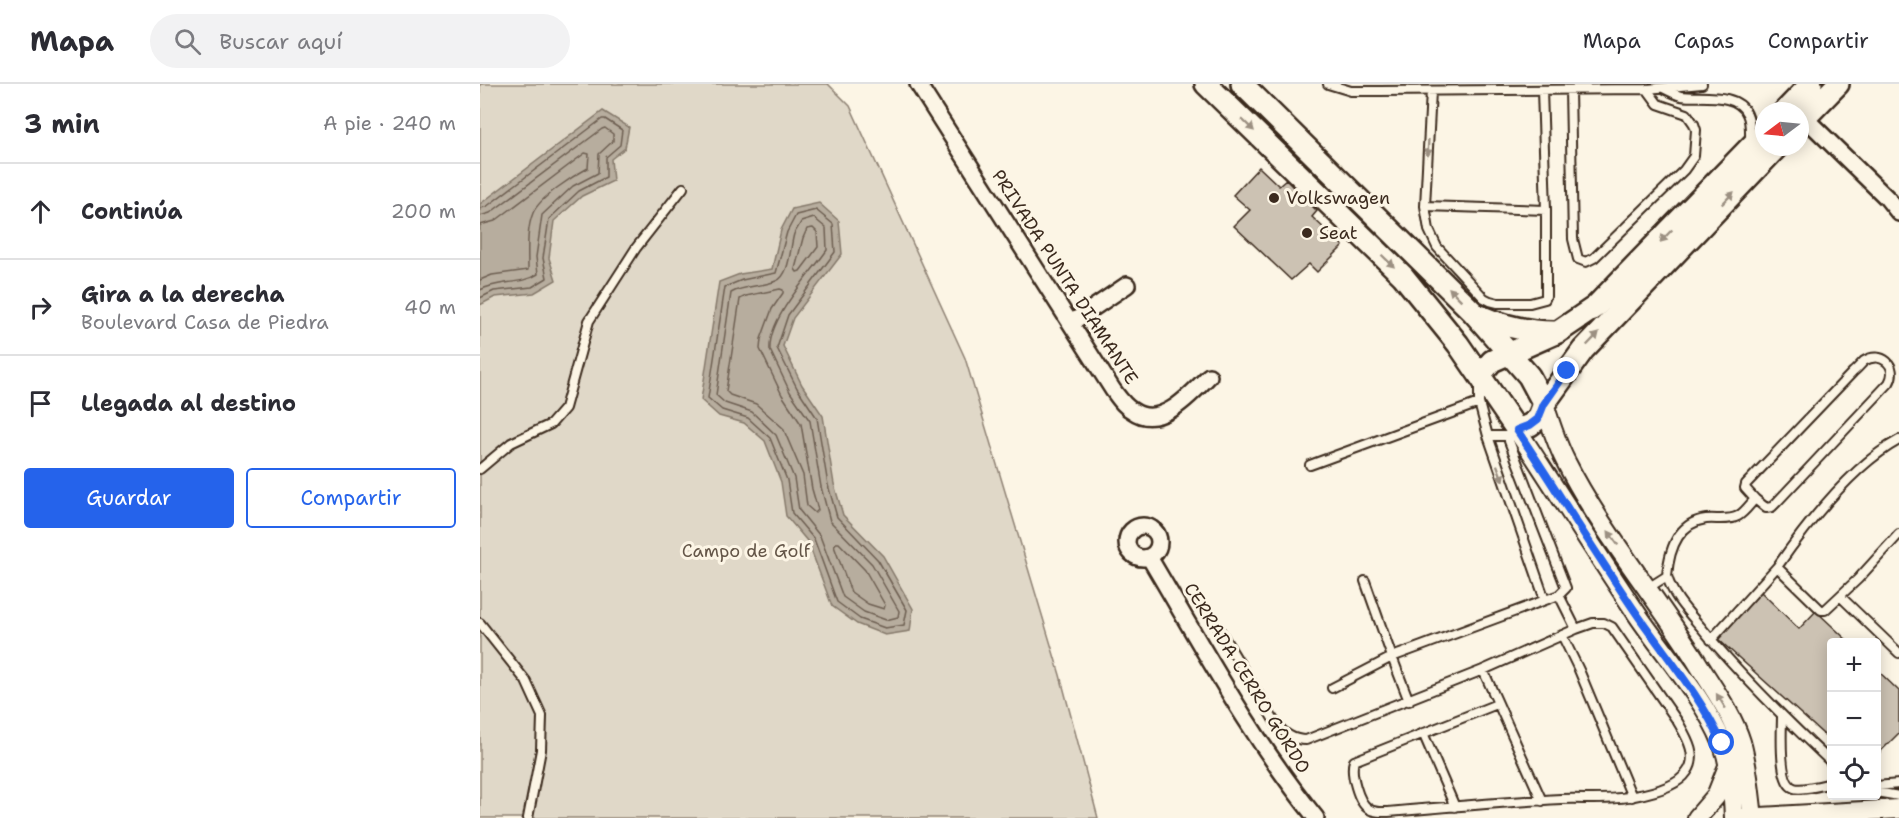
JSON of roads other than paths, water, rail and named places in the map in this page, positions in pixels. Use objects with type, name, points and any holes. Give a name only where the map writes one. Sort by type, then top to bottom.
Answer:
[{"type":"main road","points":[[1206,84],[1403,276],[1480,375],[1513,433],[1535,423],[1541,416],[1544,404],[1582,350],[1768,156]]},
{"type":"main road","points":[[1803,102],[1811,84]]},
{"type":"main road","points":[[1809,107],[1838,84]]},
{"type":"main road","points":[[1247,86],[1479,319],[1529,376],[1544,404]]},
{"type":"main road","points":[[1480,375],[1492,361],[1558,332],[1578,320],[1611,292],[1755,142]]},
{"type":"main road","points":[[1458,344],[1469,352],[1477,352],[1485,348],[1489,340],[1479,319]]},
{"type":"main road","points":[[1479,319],[1533,332],[1558,332]]},
{"type":"street","name":"PRIVADA PUNTA DIAMANTE","points":[[918,84],[1124,404],[1144,416],[1165,413],[1187,398],[1209,376]]},
{"type":"street","points":[[1809,128],[1887,198],[1899,213]]},
{"type":"street","points":[[1071,323],[1127,285]]},
{"type":"street","points":[[1544,404],[1564,459],[1607,530],[1671,620],[1730,716],[1741,741],[1747,770],[1749,818],[1899,808]]},
{"type":"street","points":[[1513,433],[1714,727],[1729,764],[1734,818]]},
{"type":"street","name":"CERRADA CERRO GORDO","points":[[1149,557],[1243,716],[1316,818]]},
{"type":"street","points":[[1697,818],[1716,796],[1729,764]]},
{"type":"lane","points":[[1328,84],[1351,91],[1542,90],[1559,87],[1570,90],[1647,89],[1702,84]]},
{"type":"lane","points":[[1371,84],[1379,91]]},
{"type":"lane","points":[[1461,84],[1468,91]]},
{"type":"lane","points":[[1662,88],[1683,96],[1728,99],[1736,102],[1747,113],[1755,136]]},
{"type":"lane","points":[[1570,90],[1573,239],[1578,259],[1586,262],[1594,258],[1684,170],[1694,156],[1696,130],[1691,118],[1682,112],[1658,104],[1647,89]]},
{"type":"lane","points":[[1431,91],[1425,206],[1429,230],[1437,247],[1484,298],[1498,303],[1537,302],[1545,299],[1547,289],[1546,210],[1542,90]]},
{"type":"lane","points":[[480,469],[511,443],[551,424],[565,408],[589,321],[636,248],[683,188]]},
{"type":"lane","points":[[1425,206],[1546,210]]},
{"type":"lane","points":[[1875,358],[1884,358],[1890,363],[1894,371],[1893,378],[1778,502],[1766,508],[1755,499],[1745,488],[1746,484],[1854,372],[1865,361],[1875,358]]},
{"type":"lane","points":[[1480,375],[1479,403],[1488,436],[1545,600]]},
{"type":"lane","points":[[1310,465],[1479,403]]},
{"type":"lane","points":[[1332,688],[1392,657],[1565,591],[1565,583],[1511,448],[1513,433],[1488,436]]},
{"type":"lane","points":[[1711,640],[1777,567],[1828,502],[1872,457],[1899,440]]},
{"type":"lane","points":[[1755,499],[1736,517],[1704,519],[1684,528],[1676,538],[1671,550],[1667,576],[1676,596],[1711,640],[1782,716],[1827,758]]},
{"type":"lane","points":[[1777,567],[1821,610],[1828,609],[1899,534]]},
{"type":"lane","points":[[1648,588],[1667,576]]},
{"type":"lane","points":[[1365,581],[1409,701]]},
{"type":"lane","points":[[1559,595],[1576,629]]},
{"type":"lane","points":[[1841,597],[1899,653]]},
{"type":"lane","points":[[480,623],[526,681],[542,716],[541,750],[528,818]]},
{"type":"lane","points":[[1219,629],[1276,724],[1285,734],[1298,740],[1306,740],[1409,701],[1576,629],[1593,623],[1604,623],[1612,627],[1678,722],[1692,751],[1691,767],[1686,775],[1662,789],[1632,797],[1374,812],[1366,808],[1353,776],[1354,761],[1497,704]]},
{"type":"lane","points":[[1562,635],[1632,797]]},
{"type":"lane","points":[[1483,670],[1542,801]]},
{"type":"lane","points":[[1782,716],[1783,767],[1787,784],[1799,789],[1827,784]]},
{"type":"lane","points":[[1423,733],[1455,807]]},
{"type":"lane","points":[[1881,786],[1899,784]]},
{"type":"lane","points":[[1881,793],[1899,795]]},
{"type":"water","points":[[603,111],[629,127],[625,148],[611,159],[613,181],[582,196],[554,221],[549,258],[556,280],[534,293],[495,297],[480,305],[480,204]]},
{"type":"water","points":[[819,203],[839,221],[842,254],[793,318],[783,346],[802,385],[823,416],[834,484],[843,515],[883,556],[913,609],[910,631],[885,635],[857,624],[832,606],[808,542],[786,516],[781,482],[765,441],[744,423],[719,416],[701,400],[719,282],[740,274],[772,269],[781,230],[792,209]]},
{"type":"place","name":"Volkswagen","points":[[1274,198]]},
{"type":"place","name":"Seat","points":[[1307,233]]},
{"type":"park label","name":"Campo de Golf","points":[[746,551]]}]
